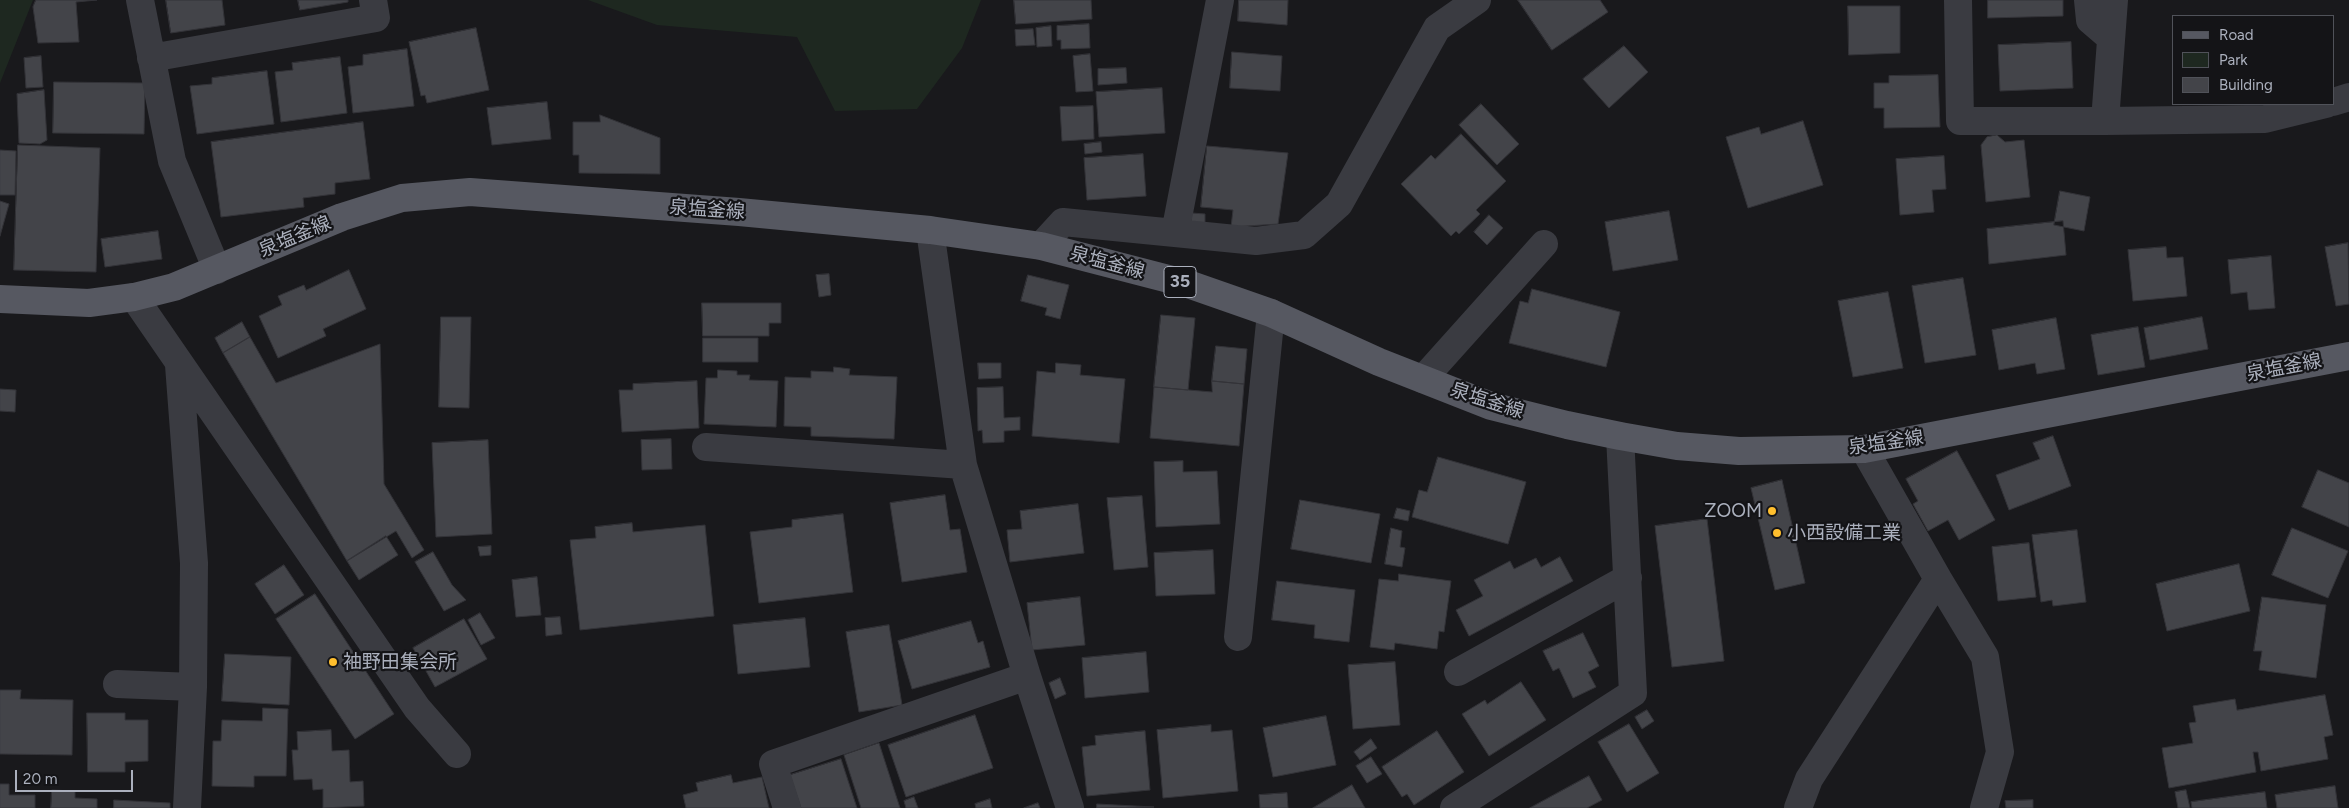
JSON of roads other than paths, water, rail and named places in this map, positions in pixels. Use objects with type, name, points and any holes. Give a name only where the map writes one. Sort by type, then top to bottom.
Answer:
[{"type":"main road","name":"泉塩釜線","points":[[0,299],[88,303],[134,297],[174,287],[342,217],[402,198],[470,192],[739,212],[930,230],[1041,246],[1188,284],[1271,313],[1423,379],[1491,406],[1567,425],[1677,446],[1739,451],[1864,449],[2349,356]]},
{"type":"street","points":[[140,0],[172,161],[217,270]]},
{"type":"street","points":[[151,58],[376,18],[373,0]]},
{"type":"street","points":[[1175,233],[1220,0]]},
{"type":"street","points":[[1041,246],[1062,222],[1256,242],[1304,235],[1339,204],[1437,28],[1477,0]]},
{"type":"street","points":[[1958,0],[1960,121],[2265,119],[2322,105]]},
{"type":"street","points":[[2088,0],[2090,20],[2111,38]]},
{"type":"street","points":[[2105,121],[2114,0]]},
{"type":"street","points":[[2334,102],[2349,97]]},
{"type":"street","points":[[930,230],[964,465],[1027,676],[1070,808]]},
{"type":"street","points":[[1423,379],[1544,244]]},
{"type":"street","points":[[134,297],[417,708],[457,754]]},
{"type":"street","points":[[1238,637],[1271,313]]},
{"type":"street","points":[[179,364],[194,563],[193,687],[187,808]]},
{"type":"street","points":[[1454,808],[1633,693],[1620,436]]},
{"type":"street","points":[[706,447],[964,465]]},
{"type":"street","points":[[1864,449],[1985,657],[2000,752],[1984,808]]},
{"type":"street","points":[[1458,672],[1628,578]]},
{"type":"street","points":[[1798,808],[1809,779],[1938,579]]},
{"type":"street","points":[[787,808],[774,764],[1027,676]]},
{"type":"street","points":[[117,684],[193,687]]},
{"type":"place","name":"ZOOM","points":[[1772,511]]},
{"type":"place","name":"小西設備工業","points":[[1777,533]]},
{"type":"place","name":"袖野田集会所","points":[[333,662]]}]
